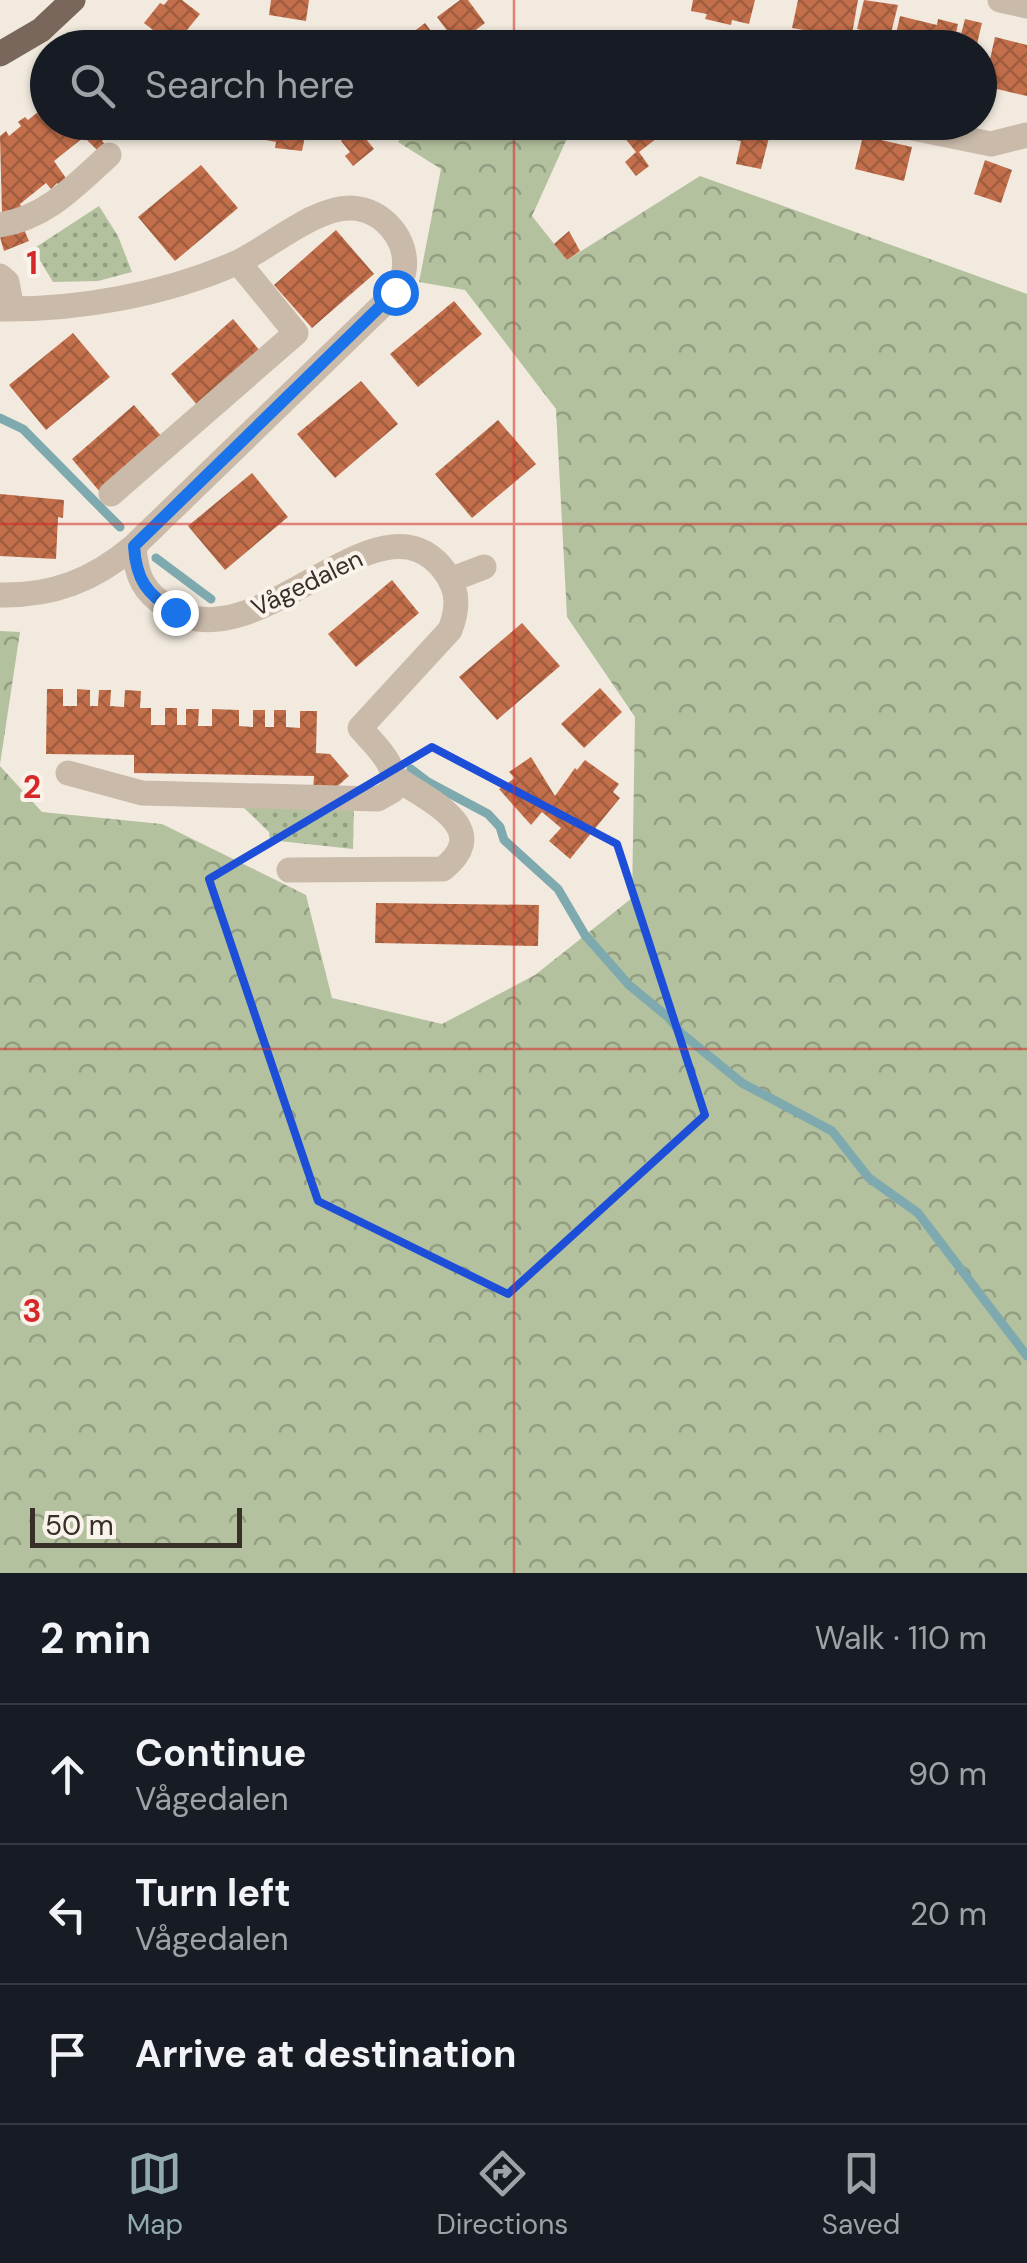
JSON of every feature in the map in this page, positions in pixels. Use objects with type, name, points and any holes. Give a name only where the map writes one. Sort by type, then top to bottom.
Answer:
[{"type":"main road","points":[[40,30],[73,0]]},
{"type":"main road","points":[[0,54],[30,36]]},
{"type":"street","points":[[1000,0],[1027,6]]},
{"type":"street","points":[[971,140],[991,144],[1027,135]]},
{"type":"street","points":[[0,225],[28,220],[63,197],[110,155]]},
{"type":"street","points":[[0,276],[7,282],[6,309],[120,298],[198,278],[238,262],[310,221],[332,211],[352,208],[373,213],[392,227],[403,248],[404,272],[395,292],[109,567],[51,592],[0,596]]},
{"type":"street","points":[[112,494],[296,333],[238,262]]},
{"type":"street","name":"Vågedalen","points":[[134,546],[140,582],[154,599],[175,612],[203,620],[230,620],[266,607],[346,561],[380,548],[414,548],[433,558],[450,580]]},
{"type":"street","points":[[289,870],[329,874],[399,866],[443,869],[459,856],[465,840],[462,830],[449,815],[394,773],[360,728],[434,655],[450,630],[457,612],[450,580],[484,567]]},
{"type":"street","points":[[68,773],[142,793],[343,800],[378,799],[392,791],[394,773]]},
{"type":"highlighted area","points":[[432,747],[617,844],[705,1115],[508,1294],[318,1201],[209,879]]},
{"type":"green space","points":[[566,140],[532,216],[567,260],[700,176],[1027,294],[1027,1573],[0,1573],[0,766],[42,812],[162,824],[306,895],[332,998],[442,1024],[535,975],[632,898],[635,717],[567,617],[556,409],[465,290],[419,282],[441,169],[398,142]]},
{"type":"green space","points":[[99,206],[118,236],[132,272],[98,281],[53,282],[33,249]]},
{"type":"green space","points":[[0,631],[20,632],[0,764]]},
{"type":"green space","points":[[240,804],[354,807],[353,849],[270,840],[269,832]]},
{"type":"building","points":[[168,0],[182,0],[200,14],[187,30],[153,30],[144,23],[160,3],[164,5]]},
{"type":"building","points":[[271,0],[309,0],[306,21],[269,15]]},
{"type":"building","points":[[460,0],[468,0],[485,23],[476,30],[447,30],[437,17]]},
{"type":"building","points":[[693,0],[755,0],[749,24],[732,20],[731,25],[691,11]]},
{"type":"building","points":[[798,0],[858,0],[853,30],[792,28]]},
{"type":"building","points":[[864,0],[898,5],[892,30],[857,29]]},
{"type":"building","points":[[900,16],[937,25],[938,19],[958,24],[957,30],[897,30]]},
{"type":"building","points":[[965,19],[982,23],[980,30],[962,30]]},
{"type":"building","points":[[997,38],[1027,45],[1027,96],[997,89]]},
{"type":"building","points":[[25,117],[30,140],[80,140],[54,161],[70,184],[63,190],[57,183],[51,189],[46,183],[20,204],[24,213],[2,214],[0,136],[6,131],[9,136],[21,126],[18,122]]},
{"type":"building","points":[[87,140],[103,140],[107,147],[100,153]]},
{"type":"building","points":[[266,140],[304,140],[302,151],[275,148],[276,142]]},
{"type":"building","points":[[367,140],[374,149],[353,166],[345,156],[350,152],[341,141]]},
{"type":"building","points":[[626,140],[655,140],[639,152],[649,166],[636,176],[625,162],[636,152]]},
{"type":"building","points":[[735,140],[768,140],[761,169],[736,164],[741,141]]},
{"type":"building","points":[[862,140],[912,147],[904,181],[855,169]]},
{"type":"building","points":[[985,160],[1012,170],[1001,203],[974,194]]},
{"type":"building","points":[[201,165],[238,208],[175,261],[138,217]]},
{"type":"building","points":[[23,227],[29,241],[4,251],[0,237]]},
{"type":"building","points":[[336,230],[374,274],[312,328],[274,285]]},
{"type":"building","points":[[569,231],[580,251],[567,260],[554,244]]},
{"type":"building","points":[[454,301],[482,334],[418,387],[390,354]]},
{"type":"building","points":[[233,319],[261,352],[198,406],[171,374]]},
{"type":"building","points":[[73,333],[110,377],[46,430],[9,385]]},
{"type":"building","points":[[361,381],[398,424],[335,478],[297,434]]},
{"type":"building","points":[[134,405],[162,437],[100,492],[72,459]]},
{"type":"building","points":[[498,420],[536,464],[472,518],[435,474]]},
{"type":"building","points":[[252,473],[288,517],[225,570],[188,526]]},
{"type":"building","points":[[0,494],[64,500],[63,518],[58,517],[56,559],[0,556]]},
{"type":"building","points":[[392,580],[419,613],[356,667],[328,634]]},
{"type":"building","points":[[522,623],[560,666],[497,720],[459,677]]},
{"type":"building","points":[[600,688],[622,712],[584,748],[561,724]]},
{"type":"building","points":[[47,689],[63,689],[63,706],[77,706],[77,689],[90,690],[90,706],[98,706],[99,690],[111,690],[110,706],[124,707],[125,690],[141,691],[140,708],[151,708],[151,725],[165,725],[165,708],[177,708],[177,725],[186,725],[186,709],[199,709],[198,726],[212,726],[212,709],[239,710],[239,726],[253,727],[253,710],[265,710],[265,727],[274,727],[274,710],[286,710],[286,727],[300,728],[300,711],[317,711],[316,753],[330,754],[349,776],[332,791],[313,791],[314,776],[134,773],[134,755],[46,754]]},
{"type":"building","points":[[531,757],[555,796],[585,760],[619,784],[613,792],[620,798],[570,859],[549,841],[561,828],[542,812],[531,825],[499,789],[515,778],[509,772]]},
{"type":"building","points":[[376,903],[539,905],[538,946],[375,943]]},
{"type":"waterway","points":[[0,418],[23,429],[120,527]]},
{"type":"waterway","points":[[156,558],[211,599]]},
{"type":"waterway","points":[[411,769],[488,814],[500,827],[504,840],[558,889],[585,935],[629,985],[681,1033],[742,1083],[832,1131],[869,1178],[918,1213],[1027,1356]]},
{"type":"route","points":[[175,612],[154,599],[140,582],[134,546],[395,292]]}]
